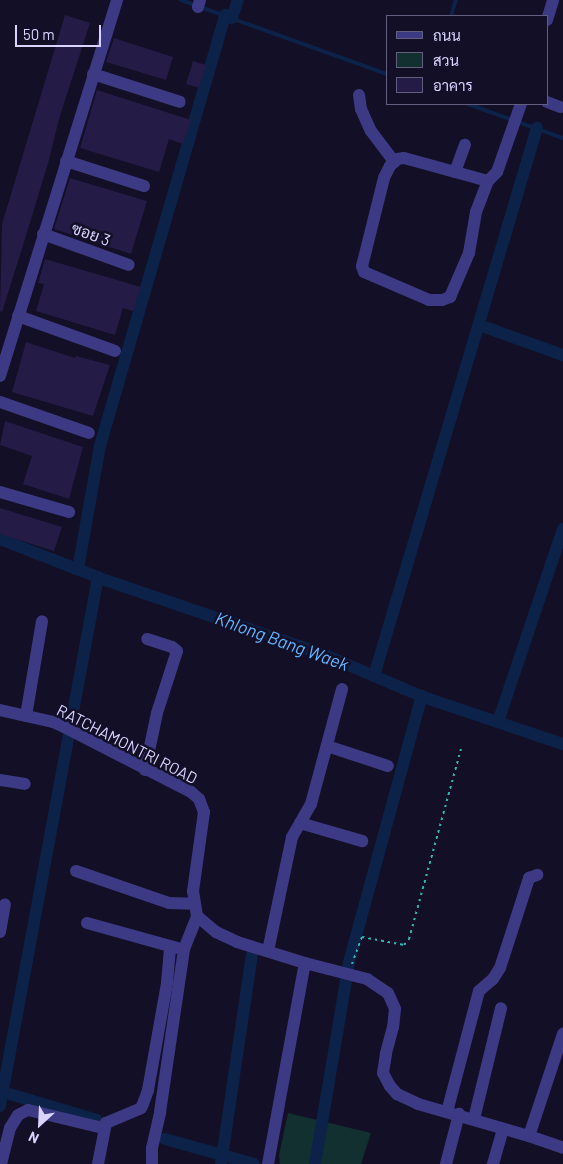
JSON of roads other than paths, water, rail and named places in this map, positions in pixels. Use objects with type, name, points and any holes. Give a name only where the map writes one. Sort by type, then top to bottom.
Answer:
[{"type":"street","points":[[0,376],[117,0]]},
{"type":"street","points":[[548,17],[553,0]]},
{"type":"street","points":[[94,74],[180,102]]},
{"type":"street","points":[[359,95],[362,109],[371,131],[394,162]]},
{"type":"street","points":[[548,102],[560,107]]},
{"type":"street","points":[[488,181],[404,158],[394,162],[384,178],[362,266],[364,272],[376,279],[430,300],[446,299],[456,287],[471,246],[476,212],[488,181],[497,172],[521,105]]},
{"type":"street","points":[[455,172],[465,145]]},
{"type":"street","points":[[66,160],[144,186]]},
{"type":"street","name":"ซอย 3","points":[[43,234],[128,265]]},
{"type":"street","points":[[18,316],[115,351]]},
{"type":"street","points":[[0,402],[89,433]]},
{"type":"street","points":[[0,492],[69,512]]},
{"type":"street","points":[[26,716],[42,622]]},
{"type":"street","points":[[145,770],[157,713],[177,651],[172,647],[147,640]]},
{"type":"street","points":[[268,951],[292,837],[311,804],[342,689]]},
{"type":"street","name":"RATCHAMONTRI ROAD","points":[[0,710],[64,727],[191,792],[199,799],[204,812],[193,891],[193,904],[196,916]]},
{"type":"street","points":[[327,746],[388,766]]},
{"type":"street","points":[[0,780],[25,784]]},
{"type":"street","points":[[300,823],[362,842]]},
{"type":"street","points":[[76,871],[169,903],[193,904]]},
{"type":"street","points":[[446,1164],[453,1113],[479,991],[493,979],[500,968],[529,878],[537,875]]},
{"type":"street","points":[[0,932],[6,904]]},
{"type":"street","points":[[152,1164],[152,1148],[163,1093],[184,949],[196,916],[216,932],[237,942],[304,963],[367,979],[388,993],[395,1009],[394,1027],[386,1054],[384,1074],[390,1086],[404,1098],[530,1136],[563,1148]]},
{"type":"street","points":[[87,924],[170,947],[184,949]]},
{"type":"street","points":[[98,1164],[103,1128],[109,1120],[141,1108],[148,1090],[167,983],[170,947]]},
{"type":"street","points":[[268,1164],[304,963]]},
{"type":"street","points":[[474,1120],[501,1008]]},
{"type":"street","points":[[530,1136],[563,1034]]},
{"type":"street","points":[[148,1090],[163,1093]]},
{"type":"street","points":[[1,1164],[10,1128],[18,1115],[28,1110],[103,1128]]},
{"type":"street","points":[[493,1164],[504,1129]]},
{"type":"waterway","points":[[181,0],[386,74]]},
{"type":"waterway","points":[[232,18],[238,0]]},
{"type":"waterway","points":[[451,15],[456,0]]},
{"type":"waterway","points":[[78,569],[100,446],[225,15]]},
{"type":"waterway","points":[[471,105],[563,138]]},
{"type":"waterway","points":[[374,676],[537,128]]},
{"type":"waterway","points":[[479,325],[563,355]]},
{"type":"waterway","points":[[498,722],[563,529]]},
{"type":"waterway","name":"Khlong Bang Waek","points":[[0,539],[105,580],[325,655],[426,698],[563,744]]},
{"type":"waterway","points":[[0,1106],[98,577]]},
{"type":"waterway","points":[[315,1164],[349,962],[422,696]]},
{"type":"waterway","points":[[221,1164],[252,954]]},
{"type":"waterway","points":[[3,1092],[97,1120]]},
{"type":"waterway","points":[[165,1139],[254,1164]]}]
